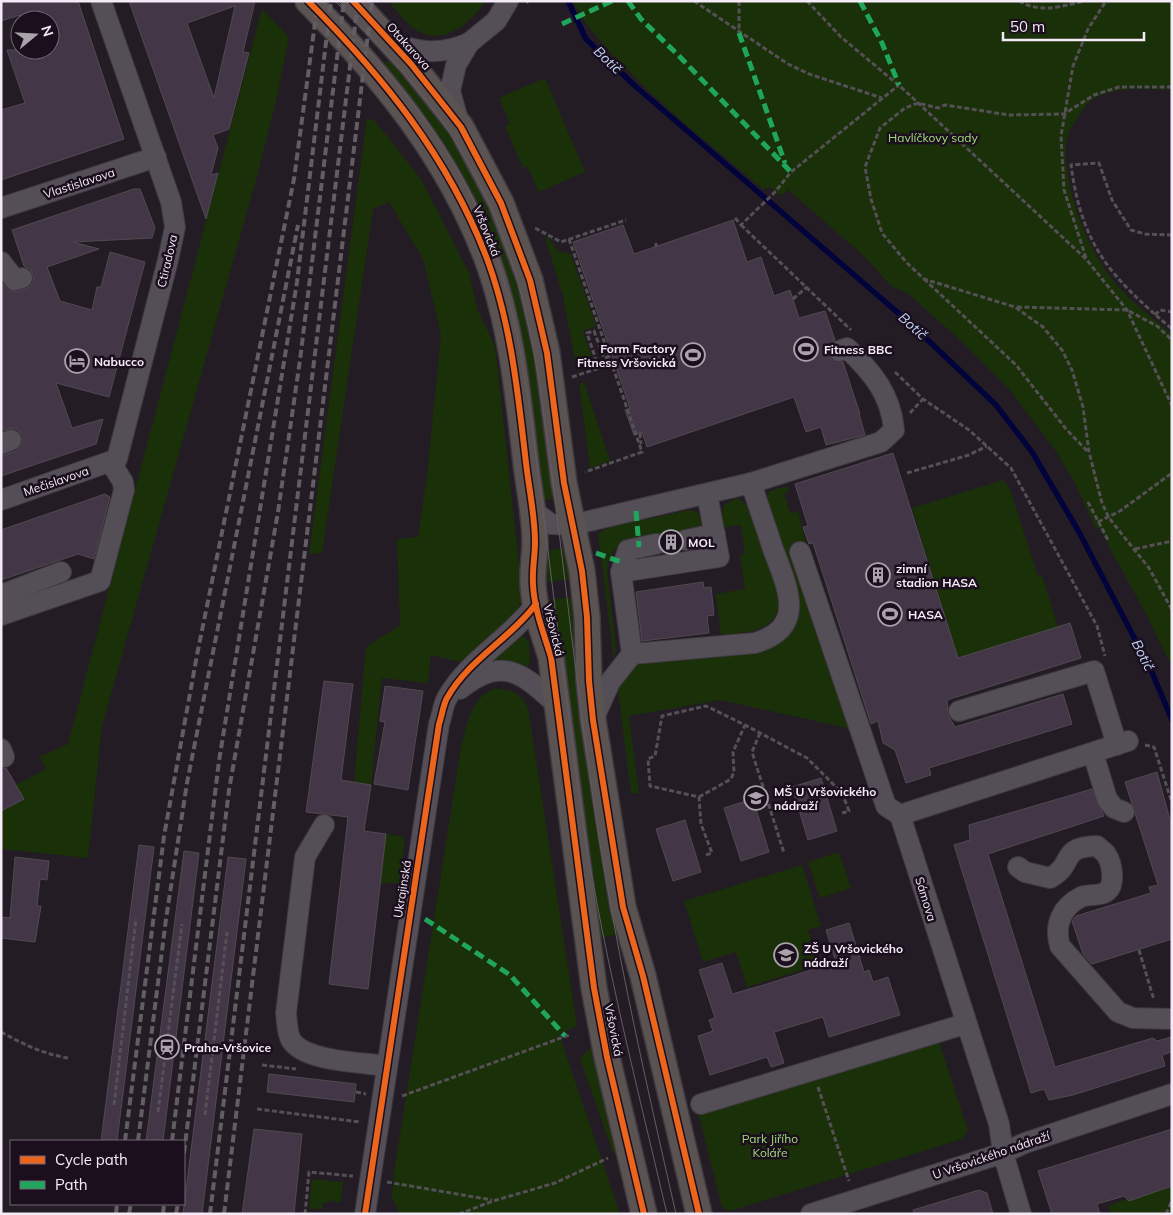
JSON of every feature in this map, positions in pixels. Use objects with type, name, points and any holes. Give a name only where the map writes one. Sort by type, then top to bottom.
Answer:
[{"type":"main road","name":"Vršovická","points":[[308,1],[379,79],[418,127],[442,163],[459,193],[486,258],[504,319],[513,365],[532,510],[535,541],[533,584],[536,604],[551,657],[594,988],[609,1066],[644,1214]]},
{"type":"main road","name":"Otakarova","points":[[353,1],[428,84]]},
{"type":"main road","name":"Vršovická","points":[[428,84],[461,127],[501,203],[530,280],[547,353],[564,483],[582,570],[587,617],[589,681],[593,720],[623,907],[643,976],[699,1214]]},
{"type":"street","name":"Ctiradova","points":[[101,1],[171,202],[175,226],[118,459],[111,463]]},
{"type":"street","points":[[391,42],[417,51],[445,52],[469,43],[496,21],[508,1]]},
{"type":"street","points":[[461,127],[450,91],[456,65],[469,43]]},
{"type":"street","name":"Vlastislavova","points":[[1,208],[156,157]]},
{"type":"street","points":[[1,262],[16,280],[22,278]]},
{"type":"street","points":[[532,510],[551,524],[572,525],[750,483],[881,442],[894,430],[889,404],[882,387],[868,368],[847,348],[839,351]]},
{"type":"street","points":[[1,615],[100,581],[124,490],[123,482],[111,463]]},
{"type":"street","name":"Mečislavova","points":[[1,500],[111,463]]},
{"type":"street","points":[[632,654],[755,643],[769,638],[782,628],[788,616],[789,594],[750,483]]},
{"type":"street","points":[[621,572],[719,557],[707,494]]},
{"type":"street","points":[[686,540],[715,534]]},
{"type":"street","points":[[593,720],[610,682],[632,654],[621,572],[628,550],[656,544]]},
{"type":"street","points":[[800,552],[886,806],[900,815],[1123,743],[1094,671],[959,711]]},
{"type":"street","points":[[1,595],[61,572]]},
{"type":"street","name":"Ukrajinská","points":[[365,1214],[432,767],[446,699],[473,663],[508,635],[536,604]]},
{"type":"street","points":[[446,699],[480,675],[496,670],[527,678],[557,705]]},
{"type":"street","points":[[1093,753],[1107,799],[1114,808],[1124,812]]},
{"type":"street","name":"Sámova","points":[[900,815],[965,1024],[999,1124],[1003,1152],[1021,1214]]},
{"type":"street","points":[[324,825],[305,857],[286,1013],[290,1038],[300,1050],[319,1057],[387,1066]]},
{"type":"street","points":[[1018,867],[1025,872],[1050,878],[1061,872],[1073,851],[1080,846],[1096,846],[1106,854],[1112,876],[1110,888],[1105,893],[1081,897],[1066,908],[1058,922],[1056,934],[1060,946],[1118,1012],[1133,1018],[1166,1019]]},
{"type":"street","points":[[701,1104],[965,1024]]},
{"type":"street","name":"U Vršovického nádraží","points":[[811,1214],[1003,1152],[1172,1094]]},
{"type":"path","points":[[694,1],[739,33],[788,64],[809,74],[882,98]]},
{"type":"path","points":[[739,1],[739,33]]},
{"type":"path","points":[[807,1],[840,37],[899,85],[1086,259],[1127,310],[1172,406]]},
{"type":"path","points":[[1019,1],[1041,10],[1085,1]]},
{"type":"path","points":[[1086,259],[1070,209],[1062,173],[1061,136],[1073,66],[1088,29],[1106,1]]},
{"type":"path","points":[[741,225],[775,192],[791,172],[899,85]]},
{"type":"path","points":[[1089,452],[1066,430],[1016,366],[906,262],[882,233],[870,199],[865,167],[880,128],[905,108],[918,104],[938,108],[946,105],[1009,115],[1064,114],[1094,95],[1119,87],[1172,87]]},
{"type":"path","points":[[1172,235],[1145,234],[1131,230],[1112,200],[1099,163],[1071,165],[1080,212],[1098,251],[1122,286],[1172,330]]},
{"type":"path","points":[[735,218],[855,333]]},
{"type":"path","points":[[535,228],[561,242],[626,220]]},
{"type":"path","points":[[569,239],[642,452]]},
{"type":"path","points":[[924,279],[1015,307],[1127,310],[1157,326],[1172,340]]},
{"type":"path","points":[[793,299],[807,287]]},
{"type":"path","points":[[1015,307],[1043,327],[1062,350],[1072,370],[1083,407],[1089,452],[1102,503],[1109,518],[1135,549],[1158,582],[1172,610]]},
{"type":"path","points":[[1155,315],[1160,310],[1172,312]]},
{"type":"path","points":[[599,368],[587,333],[594,330],[604,358],[610,357]]},
{"type":"path","points":[[572,377],[612,364]]},
{"type":"path","points":[[889,366],[923,399],[968,430],[1011,468],[1097,626],[1107,664]]},
{"type":"path","points":[[640,433],[642,452]]},
{"type":"path","points":[[908,473],[969,455],[987,446]]},
{"type":"path","points":[[585,472],[642,452]]},
{"type":"path","points":[[1098,522],[1109,518],[1161,484],[1172,474]]},
{"type":"path","points":[[1088,502],[1108,540]]},
{"type":"path","points":[[1135,549],[1172,541]]},
{"type":"path","points":[[745,725],[733,752],[734,772],[731,779],[699,797],[650,786],[648,759],[655,756],[662,716],[706,706],[745,725],[807,758],[821,770],[842,794],[849,811],[842,814]]},
{"type":"path","points":[[760,733],[752,752],[775,834],[784,853]]},
{"type":"path","points":[[1123,743],[1154,747],[1172,803]]},
{"type":"path","points":[[699,797],[701,824],[712,853],[706,855]]},
{"type":"path","points":[[114,1105],[136,918]]},
{"type":"path","points":[[158,1112],[182,924]]},
{"type":"path","points":[[205,1115],[227,932]]},
{"type":"path","points":[[1139,950],[1166,1019]]},
{"type":"path","points":[[1,1032],[27,1046],[50,1055],[68,1058]]},
{"type":"path","points":[[401,1096],[569,1034]]},
{"type":"path","points":[[812,1070],[849,1181]]},
{"type":"path","points":[[257,1109],[363,1122]]},
{"type":"path","points":[[459,1214],[493,1201],[555,1183],[608,1158]]},
{"type":"path","points":[[305,1214],[309,1172],[353,1176]]},
{"type":"path","points":[[384,1181],[493,1201]]},
{"type":"path","points":[[1166,1214],[1172,1200]]},
{"type":"green space","points":[[388,1],[486,1],[463,26],[444,35],[433,36],[412,27]]},
{"type":"green space","name":"Havlíčkovy sady","points":[[573,1],[1172,1],[1172,90],[1143,89],[1115,91],[1094,99],[1083,109],[1070,129],[1066,149],[1067,166],[1074,202],[1094,253],[1125,294],[1172,334],[1172,667],[1147,616],[1099,528],[1096,529],[1073,479],[1055,450],[1009,389],[958,338],[907,293],[891,286],[863,255],[788,190],[781,196],[770,187],[763,189],[669,110],[598,38],[582,18]]},
{"type":"green space","points":[[262,9],[289,37],[276,101],[256,180],[102,726],[88,858],[1,849],[1,811],[16,785],[46,769],[39,757],[68,744]]},
{"type":"green space","points":[[395,54],[465,150],[524,286],[559,498],[537,501],[512,326],[380,68]]},
{"type":"green space","points":[[545,78],[585,172],[539,192],[527,166],[523,168],[505,126],[510,124],[499,98]]},
{"type":"green space","points":[[367,118],[375,121],[421,179],[469,273],[478,311],[495,346],[523,599],[512,619],[460,662],[431,655],[428,683],[382,678],[371,785],[354,782],[366,647],[400,625],[397,539],[418,537],[427,475],[441,335],[423,259],[389,202],[373,209],[322,553],[309,554]]},
{"type":"green space","points":[[545,237],[549,238],[558,251],[571,254],[596,326],[583,331],[595,365],[577,371],[563,296]]},
{"type":"green space","points":[[584,382],[610,461],[590,468],[579,384]]},
{"type":"green space","points":[[1003,480],[1010,489],[1038,576],[1042,575],[1058,627],[958,658],[912,508]]},
{"type":"green space","points":[[787,486],[789,491],[784,493],[790,513],[798,511],[852,729],[720,700],[629,716],[639,793],[631,794],[618,689],[632,668],[639,662],[787,633],[766,499],[770,491]]},
{"type":"green space","points":[[737,498],[749,506],[780,596],[778,608],[768,624],[752,631],[721,635],[716,594],[745,589],[740,555],[745,554],[741,525],[725,527],[722,525],[721,515],[724,505]]},
{"type":"green space","points":[[689,510],[698,513],[704,526],[634,540],[618,547],[611,555],[607,571],[616,648],[614,661],[598,534],[610,527]]},
{"type":"green space","points":[[566,548],[570,579],[547,582],[543,551]]},
{"type":"green space","points":[[572,597],[621,934],[594,939],[549,600]]},
{"type":"green space","points":[[522,636],[529,641],[530,661],[528,666],[495,661],[495,657]]},
{"type":"green space","points":[[493,689],[504,689],[514,692],[528,708],[577,1026],[559,1034],[620,1214],[400,1214],[392,1198],[394,1173],[461,747],[474,706],[485,694]]},
{"type":"green space","points":[[386,834],[401,836],[405,839],[399,883],[381,883]]},
{"type":"green space","points":[[839,852],[851,888],[820,898],[808,862]]},
{"type":"green space","points":[[802,865],[821,926],[808,930],[818,965],[747,987],[736,952],[703,962],[684,901]]},
{"type":"green space","name":"Park Jiřího Koláře","points":[[938,1038],[968,1131],[962,1139],[730,1211],[722,1207],[698,1112]]},
{"type":"green space","points":[[594,1045],[618,1151],[613,1153],[580,1058]]},
{"type":"green space","points":[[312,1179],[343,1182],[341,1201],[336,1203],[335,1200],[322,1204],[323,1209],[309,1209]]},
{"type":"green space","points":[[1146,1185],[1149,1194],[1172,1187],[1172,1214],[1111,1214],[1108,1206],[1135,1196]]},
{"type":"building","points":[[1,1],[78,1],[124,139],[1,180],[1,110],[25,103],[10,60],[60,60],[60,10],[10,10],[10,18],[1,21]]},
{"type":"building","points":[[129,1],[255,1],[243,52],[249,53],[229,129],[213,135],[218,148],[211,175],[218,173],[206,219]],"holes":[[[235,6],[214,98],[187,23]]]},
{"type":"building","points":[[134,189],[140,189],[155,228],[152,238],[73,242],[99,249],[47,267],[60,301],[92,310],[97,287],[101,287],[110,252],[145,262],[109,397],[56,383],[72,428],[103,419],[96,444],[1,476],[1,456],[16,451],[23,441],[18,430],[12,428],[1,431],[1,282],[11,291],[18,291],[30,287],[34,280],[31,270],[24,266],[12,230]]},
{"type":"building","points":[[733,220],[747,262],[761,257],[774,296],[790,290],[799,318],[825,311],[835,340],[830,344],[828,355],[832,360],[843,362],[865,435],[826,445],[821,427],[806,432],[794,397],[647,447],[642,432],[634,435],[625,410],[630,408],[573,242],[623,225],[634,254]]},
{"type":"building","name":"HASA","points":[[893,453],[958,658],[1070,623],[1081,658],[947,700],[948,715],[955,727],[1063,694],[1072,724],[929,768],[931,775],[906,783],[895,750],[883,743],[878,721],[871,724],[813,543],[809,544],[803,527],[808,526],[795,484]]},
{"type":"building","points":[[105,494],[110,497],[94,559],[78,554],[1,580],[1,530]]},
{"type":"building","points":[[677,533],[674,542],[678,549],[666,550],[668,542],[663,535]]},
{"type":"building","points":[[703,582],[704,588],[711,587],[714,615],[707,616],[709,633],[642,641],[636,592]]},
{"type":"building","points":[[324,681],[353,684],[341,780],[371,785],[364,831],[386,834],[368,989],[329,984],[348,817],[306,812]]},
{"type":"building","points":[[385,686],[423,691],[408,790],[374,784],[385,722],[380,721]]},
{"type":"building","points":[[1,768],[6,768],[24,799],[1,811]]},
{"type":"building","points":[[1157,772],[1172,827],[1172,939],[1092,964],[1083,954],[1072,921],[1076,916],[1151,893],[1149,887],[1158,885],[1125,782]]},
{"type":"building","points":[[821,778],[837,831],[808,840],[792,787]]},
{"type":"building","points":[[1092,789],[1104,816],[988,854],[1055,1067],[1153,1038],[1157,1041],[1172,1037],[1172,1052],[1162,1055],[1165,1066],[1073,1095],[1049,1100],[1044,1089],[1031,1093],[954,845],[970,840],[969,825]]},
{"type":"building","points":[[753,799],[769,852],[741,861],[724,808]]},
{"type":"building","points":[[685,820],[701,872],[673,881],[656,829]]},
{"type":"building","points":[[139,845],[154,847],[117,1140],[101,1140]]},
{"type":"building","points":[[184,851],[199,853],[163,1140],[146,1140]]},
{"type":"building","points":[[15,857],[49,861],[47,880],[40,879],[37,906],[41,906],[35,942],[1,938],[1,917],[10,918]]},
{"type":"building","points":[[228,857],[246,859],[202,1214],[183,1214]]},
{"type":"building","points":[[849,923],[864,972],[869,970],[873,982],[888,977],[900,1015],[829,1037],[823,1017],[774,1032],[784,1063],[771,1067],[767,1057],[710,1075],[698,1036],[713,1031],[709,1020],[715,1018],[699,970],[722,963],[732,994],[764,985],[836,962],[826,930]]},
{"type":"building","points":[[269,1074],[356,1084],[354,1102],[267,1092]]},
{"type":"building","points":[[254,1129],[302,1134],[294,1214],[242,1214]]},
{"type":"building","points":[[1172,1129],[1172,1186],[1129,1201],[1124,1196],[1097,1204],[1100,1214],[1052,1214],[1038,1171]]},
{"type":"building","points":[[979,1190],[987,1193],[993,1214],[914,1214],[913,1210]]},
{"type":"waterway","name":"Botič","points":[[568,1],[586,39],[634,85],[911,324],[996,405],[1032,452],[1079,532],[1151,670],[1172,720]]},
{"type":"tunnel","points":[[656,544],[686,540]]},
{"type":"tram line","points":[[321,1],[402,89],[453,162],[485,225],[509,300],[518,338],[531,416],[588,855],[619,1009],[667,1214]]},
{"type":"tram line","points":[[335,1],[414,86],[432,108],[464,155],[496,218],[520,291],[529,329],[542,405],[575,666],[607,887],[617,942],[676,1214]]},
{"type":"railway","points":[[125,1140],[164,836],[197,655],[294,179],[318,1]]},
{"type":"railway","points":[[172,1140],[219,761],[297,282],[331,1]]},
{"type":"railway","points":[[185,1145],[229,790],[278,512],[300,360],[344,1]]},
{"type":"railway","points":[[210,1214],[358,1]]},
{"type":"railway","points":[[224,1214],[372,1]]},
{"type":"railway","points":[[138,1140],[166,919],[187,783],[298,225]]},
{"type":"railway","points":[[116,1214],[117,1205]]},
{"type":"railway","points":[[129,1214],[131,1205]]},
{"type":"railway","points":[[163,1214],[164,1205]]},
{"type":"railway","points":[[176,1214],[178,1205]]},
{"type":"marked path","points":[[562,24],[612,1]]},
{"type":"marked path","points":[[628,1],[641,19],[791,172]]},
{"type":"marked path","points":[[860,1],[882,43],[899,85]]},
{"type":"marked path","points":[[739,33],[785,163]]},
{"type":"marked path","points":[[636,511],[639,547]]},
{"type":"marked path","points":[[596,553],[624,563]]},
{"type":"marked path","points":[[425,919],[510,975],[565,1036]]},
{"type":"cycle path","points":[[308,1],[387,88],[411,119],[432,151],[470,219],[486,256],[502,306],[512,358],[533,512],[535,532],[533,574],[535,603],[551,657],[594,988],[607,1057],[644,1214]]},
{"type":"cycle path","points":[[353,1],[411,64],[461,127],[501,203],[530,280],[547,353],[564,483],[582,571],[587,617],[589,681],[593,720],[623,907],[643,976],[699,1214]]},
{"type":"cycle path","points":[[365,1214],[439,724],[447,698],[456,684],[536,604]]},
{"type":"place","name":"Fitness BBC","points":[[806,349]]},
{"type":"place","name":"Form Factory Fitness Vršovická","points":[[693,355]]},
{"type":"place","name":"Nabucco","points":[[77,361]]},
{"type":"place","name":"MOL","points":[[671,542]]},
{"type":"place","name":"zimní stadion HASA","points":[[878,575]]},
{"type":"place","name":"HASA","points":[[890,614]]},
{"type":"place","name":"MŠ U Vršovického nádraží","points":[[756,798]]},
{"type":"place","name":"ZŠ U Vršovického nádraží","points":[[786,955]]},
{"type":"place","name":"Praha-Vršovice","points":[[167,1047]]}]
